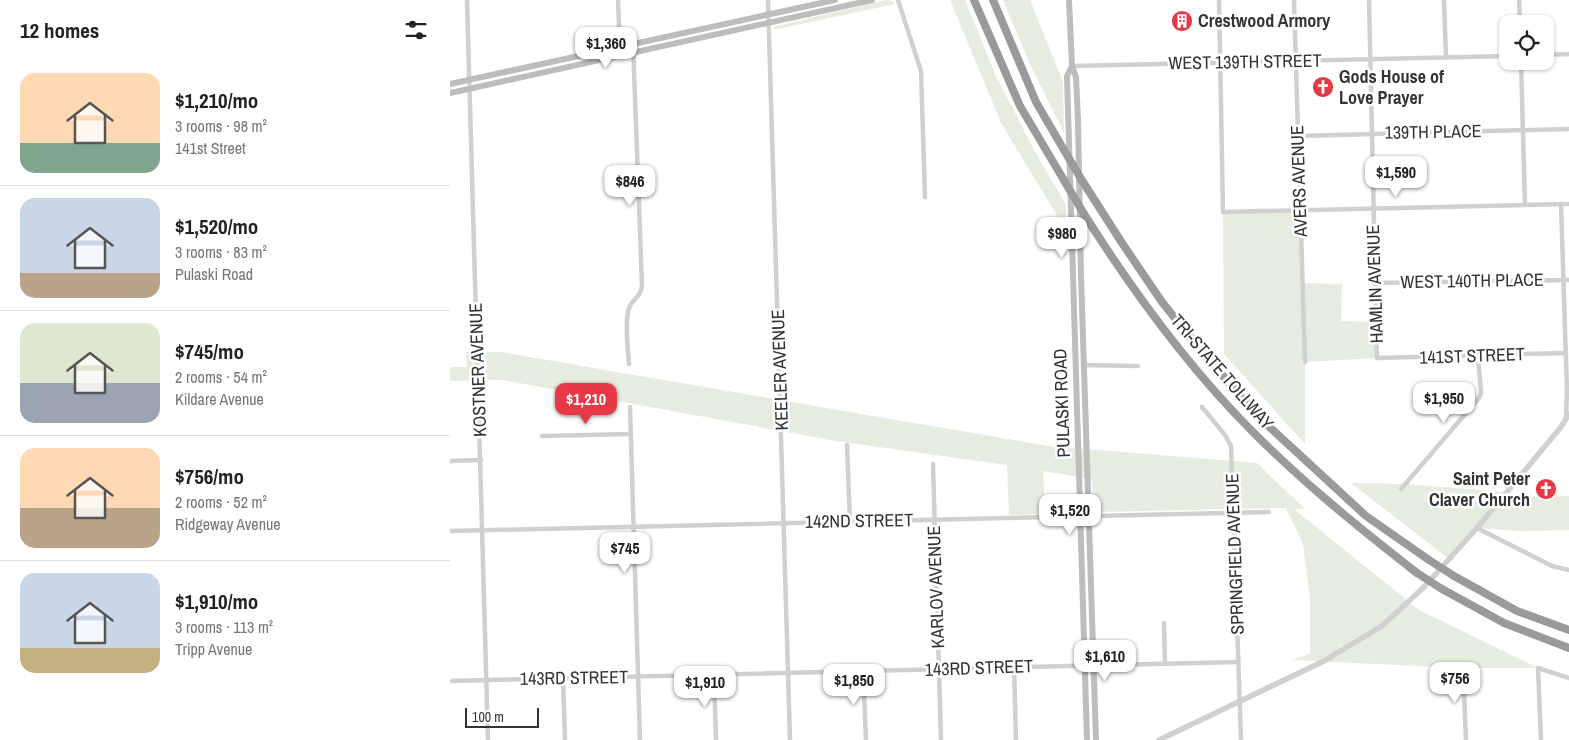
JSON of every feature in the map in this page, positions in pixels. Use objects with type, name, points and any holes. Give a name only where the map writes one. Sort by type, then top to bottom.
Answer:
[{"type":"highway","name":"TRI-STATE TOLLWAY","points":[[974,0],[1020,106],[1084,214],[1146,307],[1191,363],[1248,427],[1352,522],[1416,573],[1504,623],[1569,648]]},
{"type":"highway","name":"TRI-STATE TOLLWAY","points":[[992,0],[1036,102],[1122,243],[1162,302],[1207,358],[1263,420],[1366,516],[1429,560],[1517,611],[1569,630]]},
{"type":"main road","points":[[450,84],[835,0]]},
{"type":"main road","points":[[450,93],[872,0]]},
{"type":"main road","name":"PULASKI ROAD","points":[[1069,0],[1072,66],[1076,76],[1096,740]]},
{"type":"main road","name":"PULASKI ROAD","points":[[1072,66],[1067,76],[1087,740]]},
{"type":"street","name":"KOSTNER AVENUE","points":[[467,0],[488,740]]},
{"type":"street","points":[[618,0],[620,55]]},
{"type":"street","name":"KEELER AVENUE","points":[[768,0],[790,740]]},
{"type":"street","points":[[841,0],[841,8]]},
{"type":"street","points":[[898,0],[921,71],[924,197]]},
{"type":"street","points":[[1219,0],[1223,212],[1569,204]]},
{"type":"street","name":"AVERS AVENUE","points":[[1294,0],[1305,362]]},
{"type":"street","name":"HAMLIN AVENUE","points":[[1369,0],[1377,358]]},
{"type":"street","points":[[1444,0],[1446,57]]},
{"type":"street","points":[[1519,0],[1520,15]]},
{"type":"street","points":[[629,364],[628,311],[631,303],[642,293],[633,44]]},
{"type":"street","points":[[1554,55],[1569,54]]},
{"type":"street","name":"WEST 139TH STREET","points":[[1072,66],[1499,56]]},
{"type":"street","points":[[1521,70],[1525,205]]},
{"type":"street","name":"139TH PLACE","points":[[1298,136],[1569,129]]},
{"type":"street","points":[[1159,740],[1324,660],[1382,626],[1424,588],[1477,528],[1561,426],[1567,416],[1567,391],[1566,280],[1561,204]]},
{"type":"street","name":"WEST 140TH PLACE","points":[[1374,282],[1566,280]]},
{"type":"street","name":"141ST STREET","points":[[1377,358],[1566,354]]},
{"type":"street","points":[[1402,489],[1479,398],[1481,393],[1478,356]]},
{"type":"street","points":[[1085,366],[1138,366]]},
{"type":"street","points":[[630,407],[640,740]]},
{"type":"street","name":"SPRINGFIELD AVENUE","points":[[1202,408],[1225,435],[1231,446],[1241,740]]},
{"type":"street","points":[[542,436],[631,434]]},
{"type":"street","points":[[847,445],[850,522]]},
{"type":"street","points":[[450,461],[481,460]]},
{"type":"street","name":"KARLOV AVENUE","points":[[933,464],[941,740]]},
{"type":"street","name":"142ND STREET","points":[[450,531],[1269,512]]},
{"type":"street","points":[[1477,528],[1552,566],[1569,570]]},
{"type":"street","points":[[1164,623],[1165,664]]},
{"type":"street","name":"143RD STREET","points":[[450,681],[1238,662]]},
{"type":"street","points":[[1014,667],[1016,740]]},
{"type":"street","points":[[1463,668],[1466,740]]},
{"type":"street","points":[[1541,740],[1538,668],[1569,678]]},
{"type":"street","points":[[863,671],[866,740]]},
{"type":"street","points":[[714,675],[716,740]]},
{"type":"street","points":[[563,678],[565,740]]},
{"type":"shaded area","points":[[886,0],[892,1],[895,4],[773,30],[775,26]]},
{"type":"shaded area","points":[[950,0],[965,0],[996,76],[1034,150],[1066,205],[1066,230],[1002,125]]},
{"type":"shaded area","points":[[1003,0],[1030,0],[1063,82],[1064,133],[1030,64]]},
{"type":"shaded area","points":[[1300,210],[1302,283],[1342,284],[1341,321],[1376,322],[1377,358],[1305,362],[1305,444],[1224,354],[1223,212]]},
{"type":"shaded area","points":[[466,352],[500,352],[1048,446],[1257,463],[1305,509],[1294,509],[1419,610],[1538,668],[1463,668],[1292,660],[1310,654],[1310,599],[1303,544],[1286,508],[1093,512],[1092,479],[1043,471],[1045,514],[1009,515],[1007,465],[836,441],[503,380],[450,381],[450,367],[467,367]]},
{"type":"shaded area","points":[[1351,483],[1406,484],[1507,492],[1513,497],[1569,496],[1569,530],[1521,531],[1477,528],[1449,559]]},
{"type":"place","name":"Crestwood Armory","points":[[1182,21]]},
{"type":"place","name":"Gods House of Love Prayer","points":[[1323,87]]},
{"type":"place","name":"Saint Peter Claver Church","points":[[1546,489]]}]
